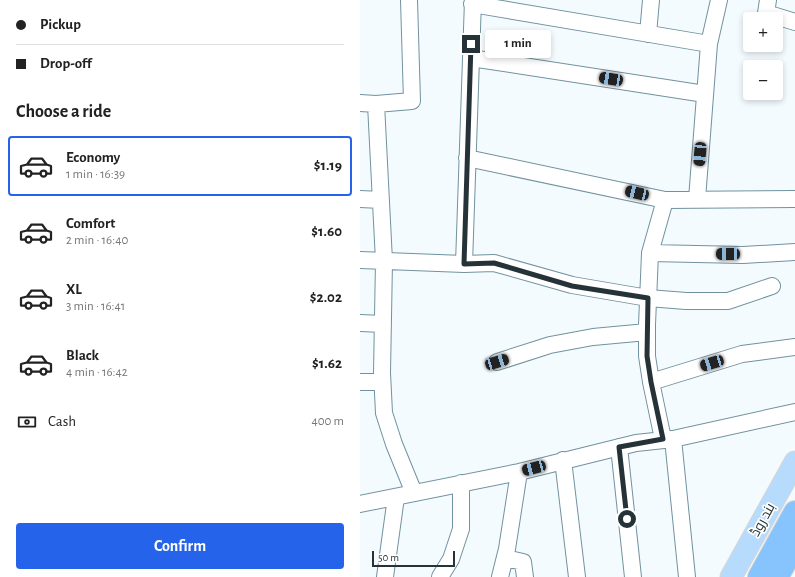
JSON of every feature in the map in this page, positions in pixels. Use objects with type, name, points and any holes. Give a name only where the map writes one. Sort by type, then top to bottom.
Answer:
[{"type":"highway","points":[[759,577],[795,512]]},
{"type":"highway","points":[[777,577],[795,546]]},
{"type":"main road","name":"بند روڈ","points":[[731,577],[795,462]]},
{"type":"street","points":[[360,103],[376,104],[412,101],[409,0]]},
{"type":"street","points":[[648,34],[651,0]]},
{"type":"street","points":[[697,199],[710,44],[719,0]]},
{"type":"street","points":[[768,0],[766,13],[795,22]]},
{"type":"street","points":[[464,264],[472,2],[710,44]]},
{"type":"street","points":[[470,58],[705,94]]},
{"type":"street","points":[[376,104],[384,261],[382,382],[384,413],[394,444],[414,493]]},
{"type":"street","points":[[467,158],[665,200],[795,199]]},
{"type":"street","points":[[360,200],[381,200]]},
{"type":"street","points":[[665,200],[650,253],[647,356],[651,382],[668,439],[687,577]]},
{"type":"street","points":[[650,253],[743,255],[795,252]]},
{"type":"street","points":[[360,260],[464,264],[494,263],[572,286],[648,298],[686,302],[728,302],[772,286]]},
{"type":"street","points":[[360,323],[383,324]]},
{"type":"street","points":[[497,362],[550,345],[593,337],[647,332]]},
{"type":"street","points":[[651,382],[742,354],[795,347]]},
{"type":"street","points":[[360,382],[382,382]]},
{"type":"street","points":[[360,504],[519,472],[619,447],[668,439],[795,412]]},
{"type":"street","points":[[619,447],[633,577]]},
{"type":"street","points":[[563,460],[577,577]]},
{"type":"street","points":[[500,577],[505,558],[519,472]]},
{"type":"street","points":[[440,577],[451,559],[461,530],[461,483]]},
{"type":"street","points":[[385,577],[396,497]]},
{"type":"street","points":[[505,558],[523,562],[524,577]]},
{"type":"route","points":[[471,44],[464,264],[494,263],[572,286],[648,298],[647,356],[663,439],[619,447],[627,519]]}]
